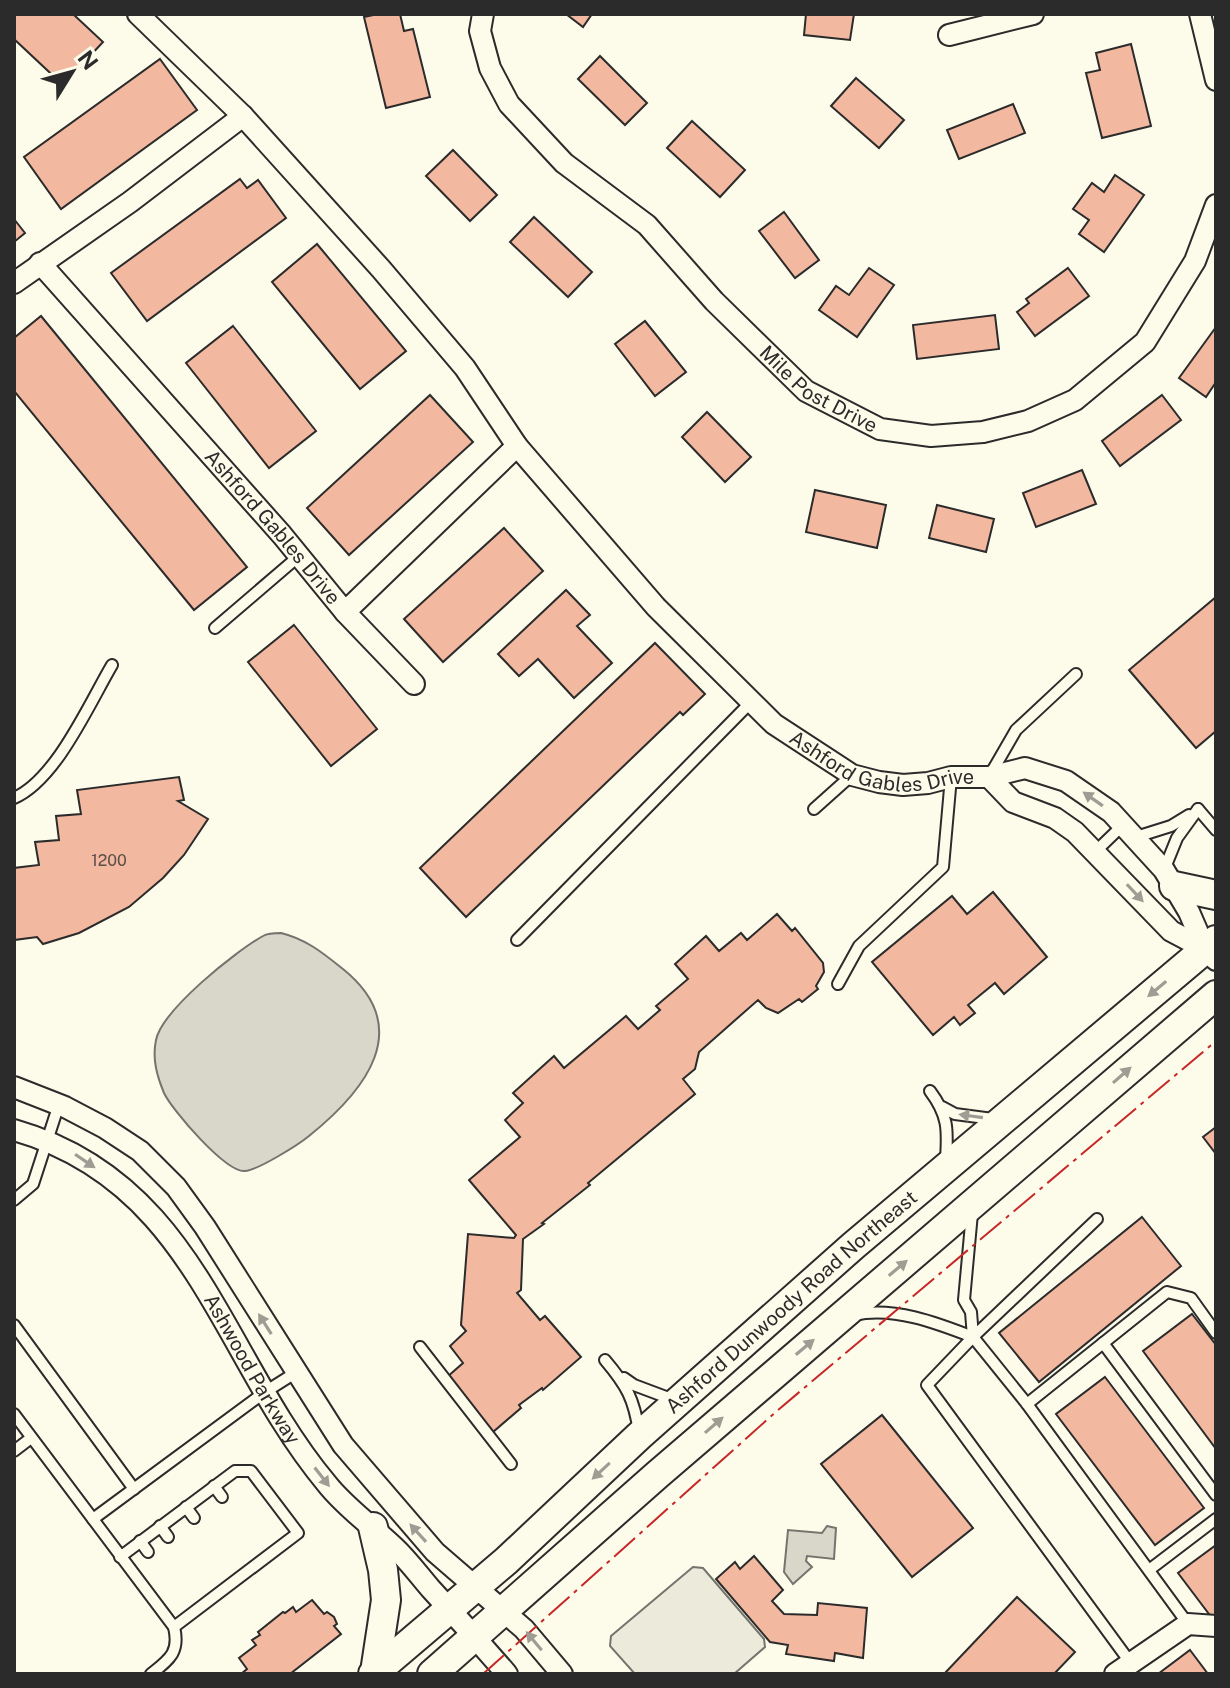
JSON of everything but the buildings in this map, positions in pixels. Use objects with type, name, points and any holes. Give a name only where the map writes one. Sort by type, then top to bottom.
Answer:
[{"type":"main road","points":[[1169,878],[1216,895]]},
{"type":"main road","name":"Ashford Dunwoody Road Northeast","points":[[374,1673],[946,1165],[1212,949]]},
{"type":"main road","name":"Ashford Dunwoody Road Northeast","points":[[432,1674],[838,1319],[1216,995]]},
{"type":"main road","points":[[373,1527],[386,1600],[382,1641],[374,1673]]},
{"type":"street","name":"Ashford Gables Drive","points":[[138,14],[243,116],[381,269],[465,368],[517,446],[656,607],[774,724],[852,775],[903,785],[951,777],[989,777],[1025,768],[1089,795],[1130,830],[1169,878],[1212,949]]},
{"type":"street","name":"Mile Post Drive","points":[[483,14],[480,31],[490,68],[509,104],[564,163],[647,225],[714,301],[806,391],[880,429],[931,436],[983,432],[1028,421],[1075,400],[1145,342],[1195,261],[1216,205]]},
{"type":"street","points":[[949,35],[1033,14]]},
{"type":"street","points":[[1200,14],[1216,80]]},
{"type":"street","points":[[14,283],[130,202],[243,116]]},
{"type":"street","name":"Ashford Gables Drive","points":[[40,263],[345,612],[517,446]]},
{"type":"street","points":[[345,612],[414,684]]},
{"type":"street","name":"Ashford Gables Drive","points":[[989,777],[1013,802],[1055,818],[1075,832],[1171,931],[1212,949]]},
{"type":"street","name":"Ashwood Parkway","points":[[14,1087],[59,1104],[105,1128],[140,1151],[176,1187],[205,1227],[343,1445],[435,1552],[524,1629],[562,1674]]},
{"type":"street","name":"Ashwood Parkway","points":[[14,1130],[47,1140],[79,1155],[133,1194],[160,1223],[196,1272],[265,1392],[329,1486],[395,1548],[507,1674]]},
{"type":"street","points":[[1123,1668],[1188,1624],[1216,1626]]},
{"type":"lane","points":[[215,628],[299,556]]},
{"type":"lane","points":[[14,798],[32,789],[55,761],[112,665]]},
{"type":"lane","points":[[989,777],[1016,730],[1076,674]]},
{"type":"lane","points":[[517,940],[751,702]]},
{"type":"lane","points":[[814,809],[852,775]]},
{"type":"lane","points":[[838,984],[859,946],[943,867],[951,777]]},
{"type":"lane","points":[[1096,851],[1130,830],[1171,826],[1198,809]]},
{"type":"lane","points":[[1198,809],[1216,830]]},
{"type":"lane","points":[[1169,878],[1177,838],[1198,809]]},
{"type":"lane","points":[[930,1091],[942,1107],[955,1114],[1001,1119]]},
{"type":"lane","points":[[14,1199],[33,1184],[59,1104]]},
{"type":"lane","points":[[942,1107],[948,1136],[946,1165]]},
{"type":"lane","points":[[973,1337],[971,1312],[964,1300],[969,1228],[974,1203]]},
{"type":"lane","points":[[1097,1219],[927,1385],[1123,1668]]},
{"type":"lane","points":[[1027,1404],[1167,1292],[1191,1298],[1216,1333]]},
{"type":"lane","points":[[838,1319],[864,1313],[899,1315],[934,1322],[973,1337],[1027,1404],[1188,1624]]},
{"type":"lane","points":[[14,1325],[134,1489]]},
{"type":"lane","points":[[1103,1343],[1216,1495]]},
{"type":"lane","points":[[420,1347],[511,1464]]},
{"type":"lane","points":[[605,1360],[634,1402],[639,1436]]},
{"type":"lane","points":[[93,1519],[295,1373]]},
{"type":"lane","points":[[616,1373],[634,1385],[680,1401]]},
{"type":"lane","points":[[14,1414],[174,1627],[178,1642],[159,1672]]},
{"type":"lane","points":[[14,1451],[31,1438]]},
{"type":"lane","points":[[120,1557],[235,1471],[251,1471],[298,1533],[235,1574],[190,1609],[174,1627]]},
{"type":"lane","points":[[214,1486],[222,1497]]},
{"type":"lane","points":[[186,1507],[194,1518]]},
{"type":"lane","points":[[1149,1570],[1216,1519]]},
{"type":"lane","points":[[160,1526],[168,1537]]},
{"type":"lane","points":[[140,1541],[148,1552]]},
{"type":"shaded area","points":[[281,933],[321,952],[365,991],[376,1014],[379,1036],[374,1058],[364,1079],[330,1118],[287,1151],[245,1171],[236,1169],[213,1152],[169,1101],[157,1074],[156,1040],[171,1013],[202,982],[263,936]]},
{"type":"shaded area","points":[[827,1526],[836,1528],[834,1559],[807,1556],[806,1561],[812,1567],[793,1584],[784,1572],[788,1530],[822,1533]]},
{"type":"shaded area","points":[[693,1567],[703,1568],[764,1639],[765,1647],[734,1674],[635,1674],[610,1646],[611,1636]]},
{"type":"power","points":[[483,1674],[778,1410],[1216,1041]]}]
